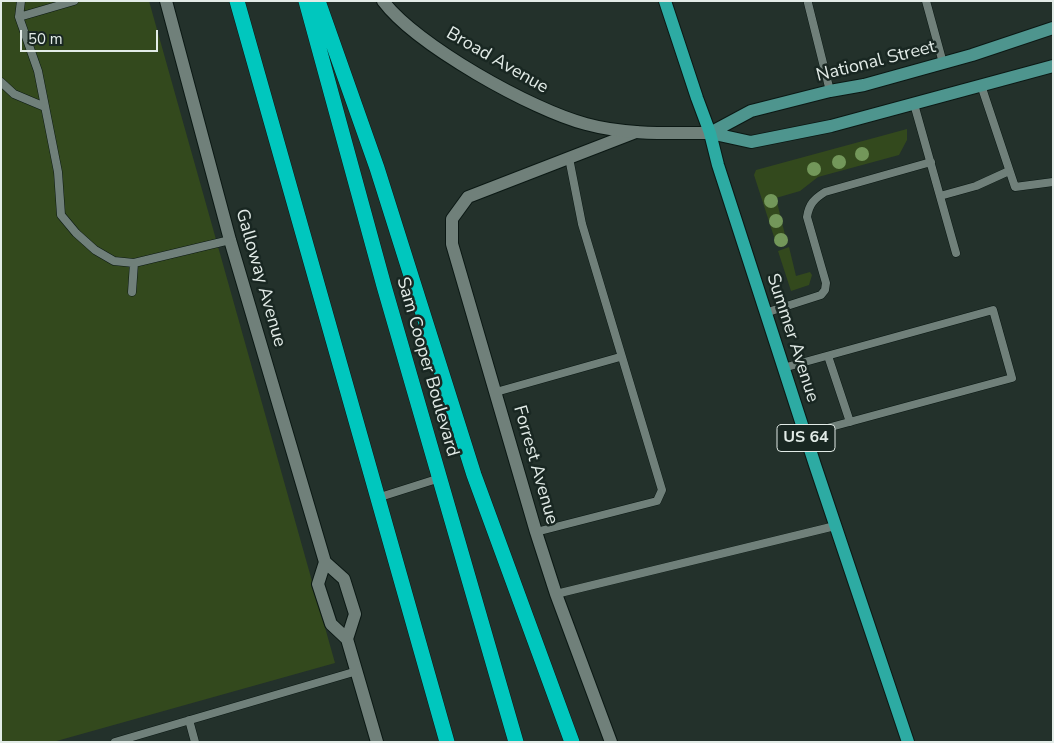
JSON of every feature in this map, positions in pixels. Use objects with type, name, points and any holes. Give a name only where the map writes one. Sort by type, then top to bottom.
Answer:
[{"type":"highway","points":[[237,1],[447,742]]},
{"type":"highway","name":"Sam Cooper Boulevard","points":[[306,1],[516,742]]},
{"type":"highway","points":[[318,1],[377,168],[474,475],[572,742]]},
{"type":"main road","name":"Summer Avenue","points":[[665,1],[696,98],[710,133],[718,165],[804,434],[908,742]]},
{"type":"main road","name":"National Street","points":[[710,133],[751,111],[830,91],[864,85],[943,63],[1053,28]]},
{"type":"main road","name":"National Street","points":[[710,133],[751,142],[832,126],[1053,66]]},
{"type":"street","name":"Galloway Avenue","points":[[166,1],[230,240],[325,562]]},
{"type":"street","name":"Broad Avenue","points":[[383,1],[410,28],[454,59],[531,104],[586,124],[636,132]]},
{"type":"street","name":"National Street","points":[[468,197],[636,132],[710,133]]},
{"type":"street","name":"Forrest Avenue","points":[[468,197],[452,219],[452,244],[536,532],[556,594],[611,742]]},
{"type":"street","points":[[347,639],[355,614],[344,578],[325,562],[318,584],[330,624],[347,639],[377,742]]},
{"type":"lane","points":[[21,1],[19,17],[38,70],[58,172],[61,215],[76,233],[95,250],[114,261],[134,263],[230,240]]},
{"type":"lane","points":[[19,17],[74,1]]},
{"type":"lane","points":[[926,1],[943,63]]},
{"type":"lane","points":[[808,2],[830,91]]},
{"type":"lane","points":[[1,82],[14,94],[45,107]]},
{"type":"lane","points":[[981,85],[1014,187],[1053,182]]},
{"type":"lane","points":[[914,104],[956,253]]},
{"type":"lane","points":[[536,532],[657,500],[662,490],[620,357],[582,224],[569,158]]},
{"type":"lane","points":[[765,313],[820,295],[825,290],[826,283],[807,217],[808,208],[815,198],[825,192],[931,162]]},
{"type":"lane","points":[[940,196],[976,186],[1009,171]]},
{"type":"lane","points":[[132,292],[134,263]]},
{"type":"lane","points":[[783,368],[993,310],[1012,378],[804,434]]},
{"type":"lane","points":[[828,356],[850,422]]},
{"type":"lane","points":[[496,392],[620,357]]},
{"type":"lane","points":[[377,498],[440,478]]},
{"type":"lane","points":[[556,594],[835,526]]},
{"type":"lane","points":[[115,742],[356,671]]},
{"type":"lane","points":[[188,720],[195,742]]},
{"type":"lane","points":[[146,733],[149,742]]},
{"type":"green space","points":[[1,1],[149,1],[335,663],[53,742],[1,742]]},
{"type":"green space","points":[[907,129],[907,140],[899,155],[818,177],[800,191],[776,198],[787,243],[777,246],[754,175],[756,170]]},
{"type":"green space","points":[[789,247],[796,276],[810,272],[812,275],[809,285],[791,291],[778,251]]}]
